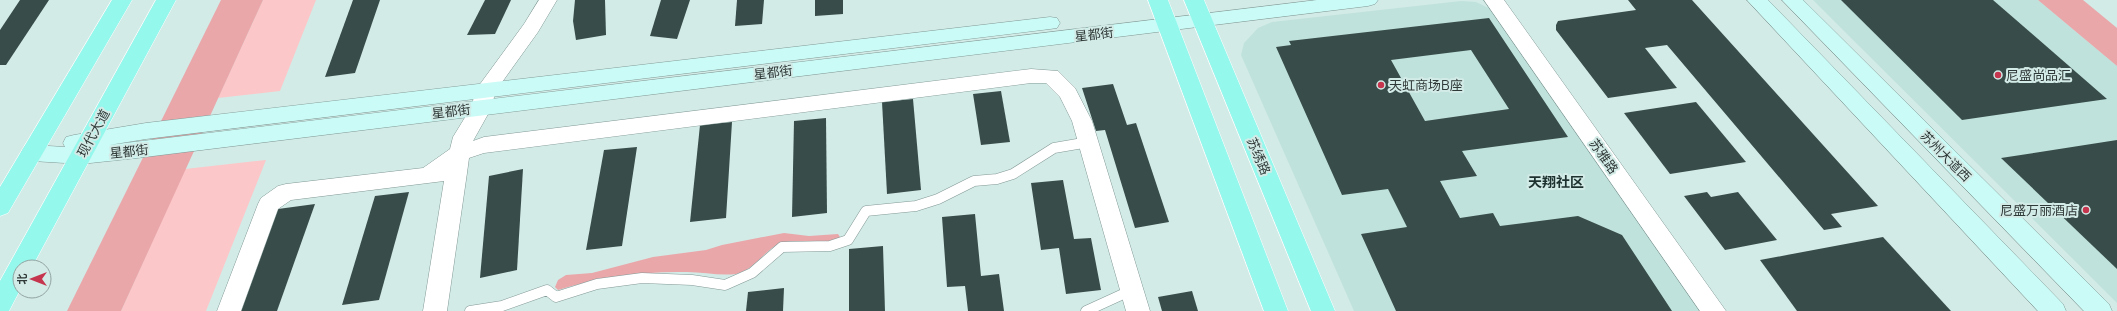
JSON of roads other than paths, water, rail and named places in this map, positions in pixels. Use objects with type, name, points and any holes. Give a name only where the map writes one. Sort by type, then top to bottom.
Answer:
[{"type":"main road","points":[[0,208],[122,0]]},
{"type":"main road","name":"现代大道","points":[[24,259],[166,0]]},
{"type":"main road","name":"星都街","points":[[1198,9],[1243,0]]},
{"type":"main road","name":"星都街","points":[[32,153],[210,133],[484,99],[1162,12],[1368,0]]},
{"type":"main road","points":[[1758,0],[2054,311]]},
{"type":"main road","name":"苏州大道西","points":[[1792,0],[2100,311]]},
{"type":"main road","name":"苏绣路","points":[[1198,9],[1323,311]]},
{"type":"main road","points":[[1162,12],[1276,311]]},
{"type":"main road","name":"现代大道","points":[[0,304],[12,282]]},
{"type":"street","points":[[435,311],[463,137],[484,99],[548,0]]},
{"type":"street","name":"苏雅路","points":[[1494,0],[1714,311]]},
{"type":"street","points":[[229,311],[269,204],[286,192],[428,176],[458,162],[484,145],[1040,75],[1055,79],[1068,93],[1075,105],[1089,142],[1138,311]]},
{"type":"lane","points":[[470,311],[502,306],[547,290],[556,297],[597,284],[642,278],[692,280],[725,285],[752,273],[782,247],[830,246],[848,240],[866,211],[916,206],[938,200],[955,189],[974,181],[997,179],[1012,174],[1054,148],[1089,142]]},
{"type":"lane","points":[[1086,311],[1132,290]]},
{"type":"place","name":"尼盛尚品汇","points":[[1998,75]]},
{"type":"place","name":"天虹商场B座","points":[[1381,85]]},
{"type":"place","name":"尼盛万丽酒店","points":[[2086,210]]},
{"type":"district","name":"天翔社区","points":[[1556,182]]}]
